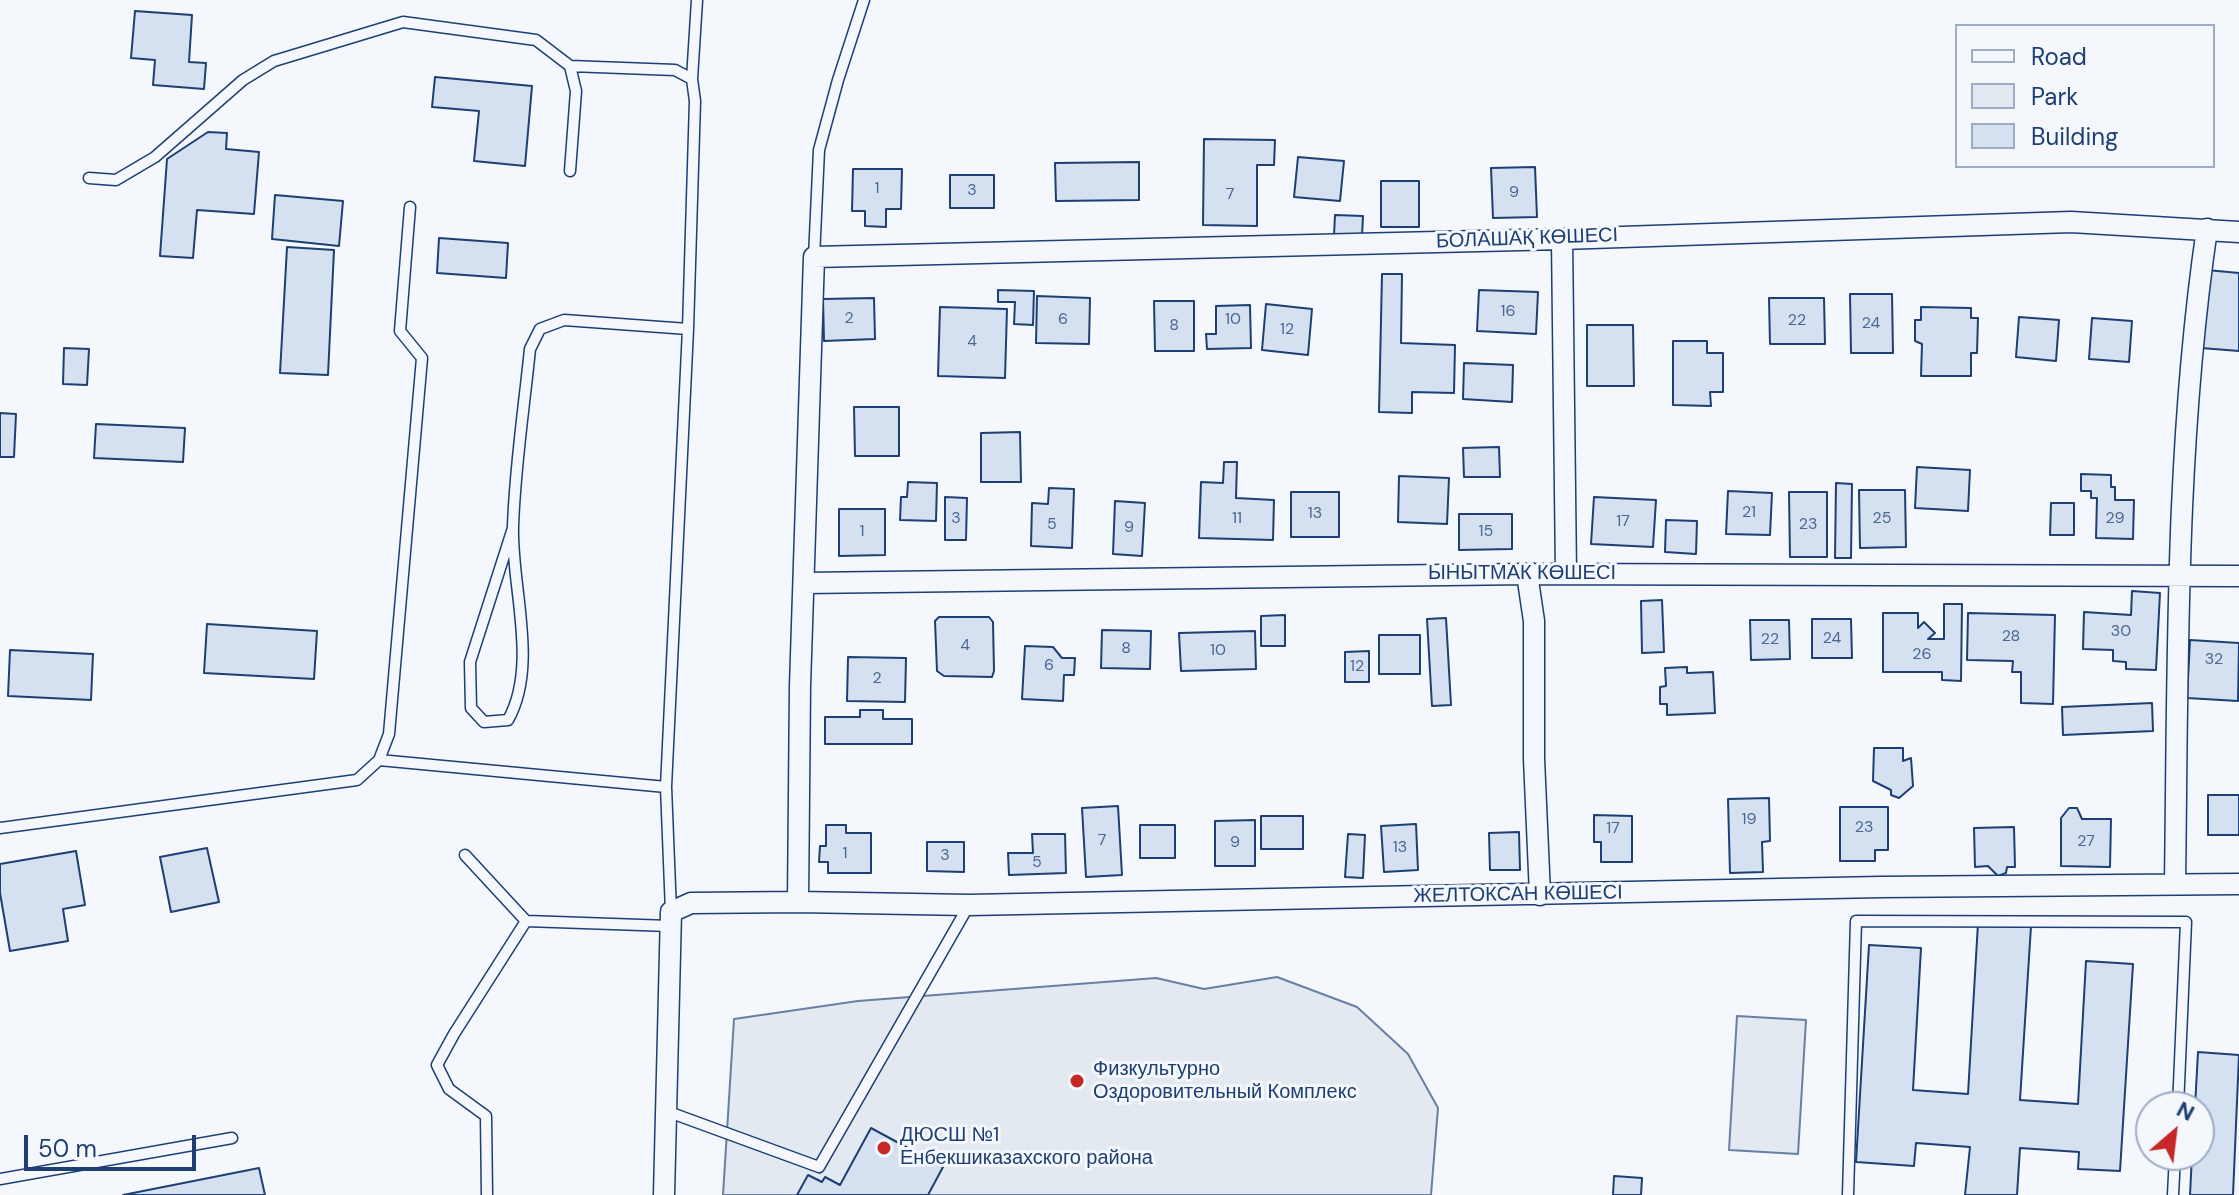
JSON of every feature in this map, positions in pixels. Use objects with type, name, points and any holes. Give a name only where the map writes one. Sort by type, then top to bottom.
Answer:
[{"type":"street","name":"БОЛАШАҚ КӨШЕСІ","points":[[814,257],[1562,239],[2071,222],[2239,232]]},
{"type":"street","points":[[2175,884],[2179,574],[2195,311],[2207,229]]},
{"type":"street","points":[[1562,239],[1566,574]]},
{"type":"street","points":[[798,902],[814,257]]},
{"type":"street","points":[[1527,574],[1534,621],[1534,759],[1540,895]]},
{"type":"street","name":"ЫНЫТМАК КӨШЕСІ","points":[[804,583],[1527,574],[2239,576]]},
{"type":"street","name":"ЖЕЛТОКСАН КӨШЕСІ","points":[[671,919],[691,903],[969,905],[1881,887],[2239,884]]},
{"type":"street","points":[[664,1195],[671,919]]},
{"type":"lane","points":[[465,855],[526,921],[671,919],[666,787],[688,329],[695,101],[692,79],[697,0]]},
{"type":"lane","points":[[814,257],[819,150],[864,0]]},
{"type":"lane","points":[[89,178],[116,180],[155,157],[243,80],[274,61],[403,22],[536,40],[570,66],[675,70],[692,79]]},
{"type":"lane","points":[[570,66],[576,91],[570,171]]},
{"type":"lane","points":[[0,828],[357,780],[379,760],[389,734],[422,358],[400,331],[410,207]]},
{"type":"lane","points":[[513,528],[470,662],[471,708],[484,722],[508,720],[518,701],[521,644],[513,528],[530,349],[540,329],[564,320],[688,329]]},
{"type":"lane","points":[[379,760],[666,787]]},
{"type":"lane","points":[[666,1111],[819,1167],[969,905]]},
{"type":"lane","points":[[487,1195],[486,1116],[449,1089],[437,1065],[526,921]]},
{"type":"lane","points":[[1848,1195],[1856,921],[2186,922],[2179,1091]]},
{"type":"lane","points":[[0,1179],[232,1138]]},
{"type":"lane","points":[[2173,1195],[2174,1171]]},
{"type":"green space","name":"Физкультурно Оздоровительный Комплекс","points":[[1277,977],[1357,1007],[1408,1054],[1438,1108],[1431,1195],[723,1195],[734,1019],[858,1001],[1156,978],[1204,989]]},
{"type":"green space","points":[[1737,1016],[1806,1020],[1798,1154],[1729,1150]]},
{"type":"building","points":[[135,11],[192,15],[189,62],[206,63],[204,89],[153,85],[155,60],[131,58]]},
{"type":"building","points":[[435,77],[532,86],[525,166],[474,161],[479,111],[432,107]]},
{"type":"building","points":[[208,132],[227,133],[226,149],[259,152],[254,214],[197,210],[193,258],[160,256],[167,159]]},
{"type":"building","points":[[1204,139],[1275,140],[1274,165],[1257,165],[1257,226],[1203,225]]},
{"type":"building","points":[[1298,157],[1344,161],[1340,201],[1294,197]]},
{"type":"building","points":[[1139,162],[1139,200],[1056,201],[1055,163]]},
{"type":"building","points":[[1535,167],[1537,217],[1493,218],[1491,168]]},
{"type":"building","points":[[853,169],[902,169],[901,209],[886,209],[886,227],[865,226],[865,211],[852,211]]},
{"type":"building","points":[[950,175],[994,175],[994,208],[950,208]]},
{"type":"building","points":[[1381,181],[1419,181],[1419,227],[1381,227]]},
{"type":"building","points":[[275,195],[343,201],[339,246],[272,239]]},
{"type":"building","points":[[1335,215],[1363,216],[1362,236],[1334,235]]},
{"type":"building","points":[[439,238],[508,243],[506,278],[437,273]]},
{"type":"building","points":[[287,247],[334,250],[328,375],[280,373]]},
{"type":"building","points":[[2207,270],[2239,273],[2239,351],[2201,348]]},
{"type":"building","points":[[1382,274],[1402,274],[1401,343],[1455,345],[1454,393],[1412,392],[1412,413],[1379,412]]},
{"type":"building","points":[[998,290],[1034,291],[1033,325],[1014,324],[1015,302],[998,302]]},
{"type":"building","points":[[1479,290],[1538,292],[1536,334],[1477,331]]},
{"type":"building","points":[[1850,294],[1892,294],[1893,353],[1851,353]]},
{"type":"building","points":[[1037,296],[1090,298],[1089,344],[1036,343]]},
{"type":"building","points":[[874,298],[875,339],[824,341],[823,299]]},
{"type":"building","points":[[1769,298],[1824,298],[1825,344],[1770,344]]},
{"type":"building","points":[[1154,301],[1194,301],[1194,351],[1155,351]]},
{"type":"building","points":[[1266,304],[1312,309],[1308,355],[1262,350]]},
{"type":"building","points":[[1250,305],[1251,348],[1207,349],[1206,334],[1216,334],[1216,306]]},
{"type":"building","points":[[940,307],[1007,309],[1005,378],[938,376]]},
{"type":"building","points":[[1921,307],[1971,308],[1971,318],[1978,318],[1977,353],[1971,353],[1971,376],[1921,376],[1922,344],[1915,341],[1915,320],[1921,320]]},
{"type":"building","points":[[2019,317],[2059,320],[2056,361],[2016,357]]},
{"type":"building","points":[[2092,318],[2132,321],[2129,362],[2089,359]]},
{"type":"building","points":[[1587,325],[1633,325],[1634,386],[1587,386]]},
{"type":"building","points":[[1673,341],[1707,341],[1707,353],[1723,353],[1723,392],[1710,392],[1711,406],[1673,405]]},
{"type":"building","points":[[64,348],[89,349],[87,385],[63,384]]},
{"type":"building","points":[[1464,363],[1513,365],[1512,402],[1463,399]]},
{"type":"building","points":[[854,407],[899,407],[899,456],[855,456]]},
{"type":"building","points":[[0,413],[16,414],[14,457],[0,457]]},
{"type":"building","points":[[96,424],[185,428],[183,462],[94,458]]},
{"type":"building","points":[[1020,432],[1021,482],[981,482],[981,433]]},
{"type":"building","points":[[1499,447],[1500,477],[1464,477],[1463,448]]},
{"type":"building","points":[[1224,462],[1237,462],[1236,498],[1274,500],[1273,540],[1199,538],[1201,482],[1223,483]]},
{"type":"building","points":[[1917,467],[1970,470],[1968,511],[1915,508]]},
{"type":"building","points":[[2081,474],[2111,475],[2115,500],[2134,500],[2133,539],[2096,538],[2097,498],[2091,498],[2091,491],[2081,491]]},
{"type":"building","points":[[1399,476],[1449,478],[1447,524],[1398,522]]},
{"type":"building","points":[[908,482],[937,483],[936,521],[900,520],[901,497],[907,497]]},
{"type":"building","points":[[1836,483],[1852,484],[1851,558],[1835,558]]},
{"type":"building","points":[[1049,488],[1074,489],[1072,548],[1031,546],[1032,503],[1048,504]]},
{"type":"building","points":[[1859,490],[1905,490],[1906,547],[1860,548]]},
{"type":"building","points":[[1728,491],[1772,493],[1770,535],[1726,534]]},
{"type":"building","points":[[1291,492],[1339,492],[1339,537],[1291,537]]},
{"type":"building","points":[[1789,492],[1827,492],[1827,557],[1790,557]]},
{"type":"building","points":[[945,497],[967,498],[966,540],[945,540]]},
{"type":"building","points":[[1594,497],[1656,500],[1653,547],[1591,544]]},
{"type":"building","points":[[1115,501],[1145,503],[1142,556],[1113,554]]},
{"type":"building","points":[[2051,503],[2074,503],[2074,535],[2050,535]]},
{"type":"building","points":[[839,509],[885,509],[885,555],[839,556]]},
{"type":"building","points":[[1459,514],[1512,514],[1512,549],[1459,550]]},
{"type":"building","points":[[1666,520],[1697,521],[1696,554],[1665,552]]},
{"type":"building","points":[[2132,591],[2160,593],[2156,670],[2126,669],[2126,662],[2113,661],[2113,650],[2083,649],[2084,612],[2131,615]]},
{"type":"building","points":[[1662,600],[1664,652],[1642,653],[1641,601]]},
{"type":"building","points":[[1944,604],[1962,604],[1961,681],[1942,680],[1942,672],[1883,672],[1883,613],[1918,613],[1918,628],[1924,622],[1935,633],[1928,639],[1944,639]]},
{"type":"building","points":[[1968,613],[2055,615],[2053,704],[2021,703],[2021,672],[2012,672],[2013,661],[1967,660]]},
{"type":"building","points":[[1285,615],[1285,646],[1261,646],[1261,616]]},
{"type":"building","points":[[939,617],[989,617],[993,622],[992,677],[944,676],[937,671],[935,621]]},
{"type":"building","points":[[1446,618],[1451,705],[1432,706],[1427,619]]},
{"type":"building","points":[[1812,619],[1851,619],[1852,658],[1812,658]]},
{"type":"building","points":[[1750,620],[1789,620],[1790,659],[1751,660]]},
{"type":"building","points":[[207,624],[317,631],[314,679],[204,673]]},
{"type":"building","points":[[1102,630],[1151,631],[1150,669],[1101,668]]},
{"type":"building","points":[[1255,631],[1256,669],[1181,671],[1179,633]]},
{"type":"building","points":[[1379,635],[1420,635],[1420,674],[1379,674]]},
{"type":"building","points":[[2190,640],[2239,643],[2238,701],[2187,698]]},
{"type":"building","points":[[1025,646],[1053,647],[1062,658],[1075,658],[1074,675],[1064,675],[1063,701],[1022,699]]},
{"type":"building","points":[[10,650],[93,654],[91,700],[8,696]]},
{"type":"building","points":[[1369,651],[1369,682],[1345,682],[1345,652]]},
{"type":"building","points":[[848,657],[906,658],[905,702],[847,701]]},
{"type":"building","points":[[1687,667],[1687,673],[1713,672],[1715,713],[1667,715],[1667,704],[1660,704],[1660,687],[1666,686],[1665,668]]},
{"type":"building","points":[[2152,703],[2153,731],[2063,735],[2062,707]]},
{"type":"building","points":[[860,710],[883,710],[883,719],[912,719],[912,744],[825,744],[825,717],[860,717]]},
{"type":"building","points":[[1874,748],[1903,748],[1903,761],[1911,758],[1913,786],[1899,798],[1873,781]]},
{"type":"building","points":[[2208,795],[2239,795],[2239,835],[2208,835]]},
{"type":"building","points":[[1769,798],[1770,841],[1762,842],[1763,872],[1730,873],[1728,799]]},
{"type":"building","points":[[1118,806],[1122,875],[1086,877],[1082,808]]},
{"type":"building","points":[[1840,807],[1888,807],[1888,850],[1875,850],[1875,861],[1840,861]]},
{"type":"building","points":[[2069,808],[2077,808],[2082,819],[2111,819],[2110,867],[2061,866],[2061,818]]},
{"type":"building","points":[[1594,815],[1632,816],[1632,862],[1601,862],[1601,842],[1594,842]]},
{"type":"building","points":[[1261,816],[1303,816],[1303,849],[1261,849]]},
{"type":"building","points":[[1255,820],[1255,866],[1215,866],[1215,821]]},
{"type":"building","points":[[1416,824],[1418,870],[1384,872],[1381,826]]},
{"type":"building","points":[[826,825],[846,825],[846,833],[871,833],[871,873],[828,873],[828,862],[819,862],[820,846],[826,846]]},
{"type":"building","points":[[1140,825],[1175,825],[1175,858],[1140,858]]},
{"type":"building","points":[[2014,827],[2015,867],[2007,867],[2006,873],[1998,876],[1988,866],[1975,867],[1974,828]]},
{"type":"building","points":[[1519,832],[1520,870],[1490,870],[1489,833]]},
{"type":"building","points":[[1032,834],[1065,834],[1066,873],[1009,875],[1008,853],[1033,853]]},
{"type":"building","points":[[1348,834],[1365,835],[1363,878],[1345,877]]},
{"type":"building","points":[[927,842],[964,842],[964,872],[927,871]]},
{"type":"building","points":[[207,848],[219,902],[171,912],[160,857]]},
{"type":"building","points":[[76,851],[85,905],[63,909],[68,941],[10,951],[0,893],[0,864]]},
{"type":"building","points":[[1978,923],[2031,926],[2020,1100],[2078,1104],[2086,961],[2133,964],[2120,1171],[2078,1169],[2079,1152],[2020,1148],[2017,1195],[1965,1195],[1970,1147],[1916,1143],[1914,1166],[1856,1162],[1869,945],[1921,948],[1913,1090],[1968,1094]]},
{"type":"building","points":[[2198,1052],[2239,1055],[2233,1195],[2190,1195],[2191,1171],[2215,1171],[2215,1091],[2196,1091]]},
{"type":"building","name":"ДЮСШ №1 Енбекшиказахского района","points":[[871,1128],[943,1167],[928,1195],[797,1195],[808,1175],[822,1182],[825,1177],[840,1185]]},
{"type":"building","points":[[259,1168],[265,1195],[123,1195]]},
{"type":"building","points":[[1614,1176],[1642,1178],[1641,1195],[1613,1195]]},
{"type":"place","name":"Физкультурно Оздоровительный Комплекс","points":[[1077,1081]]},
{"type":"place","name":"ДЮСШ №1 Енбекшиказахского района","points":[[884,1148]]}]
